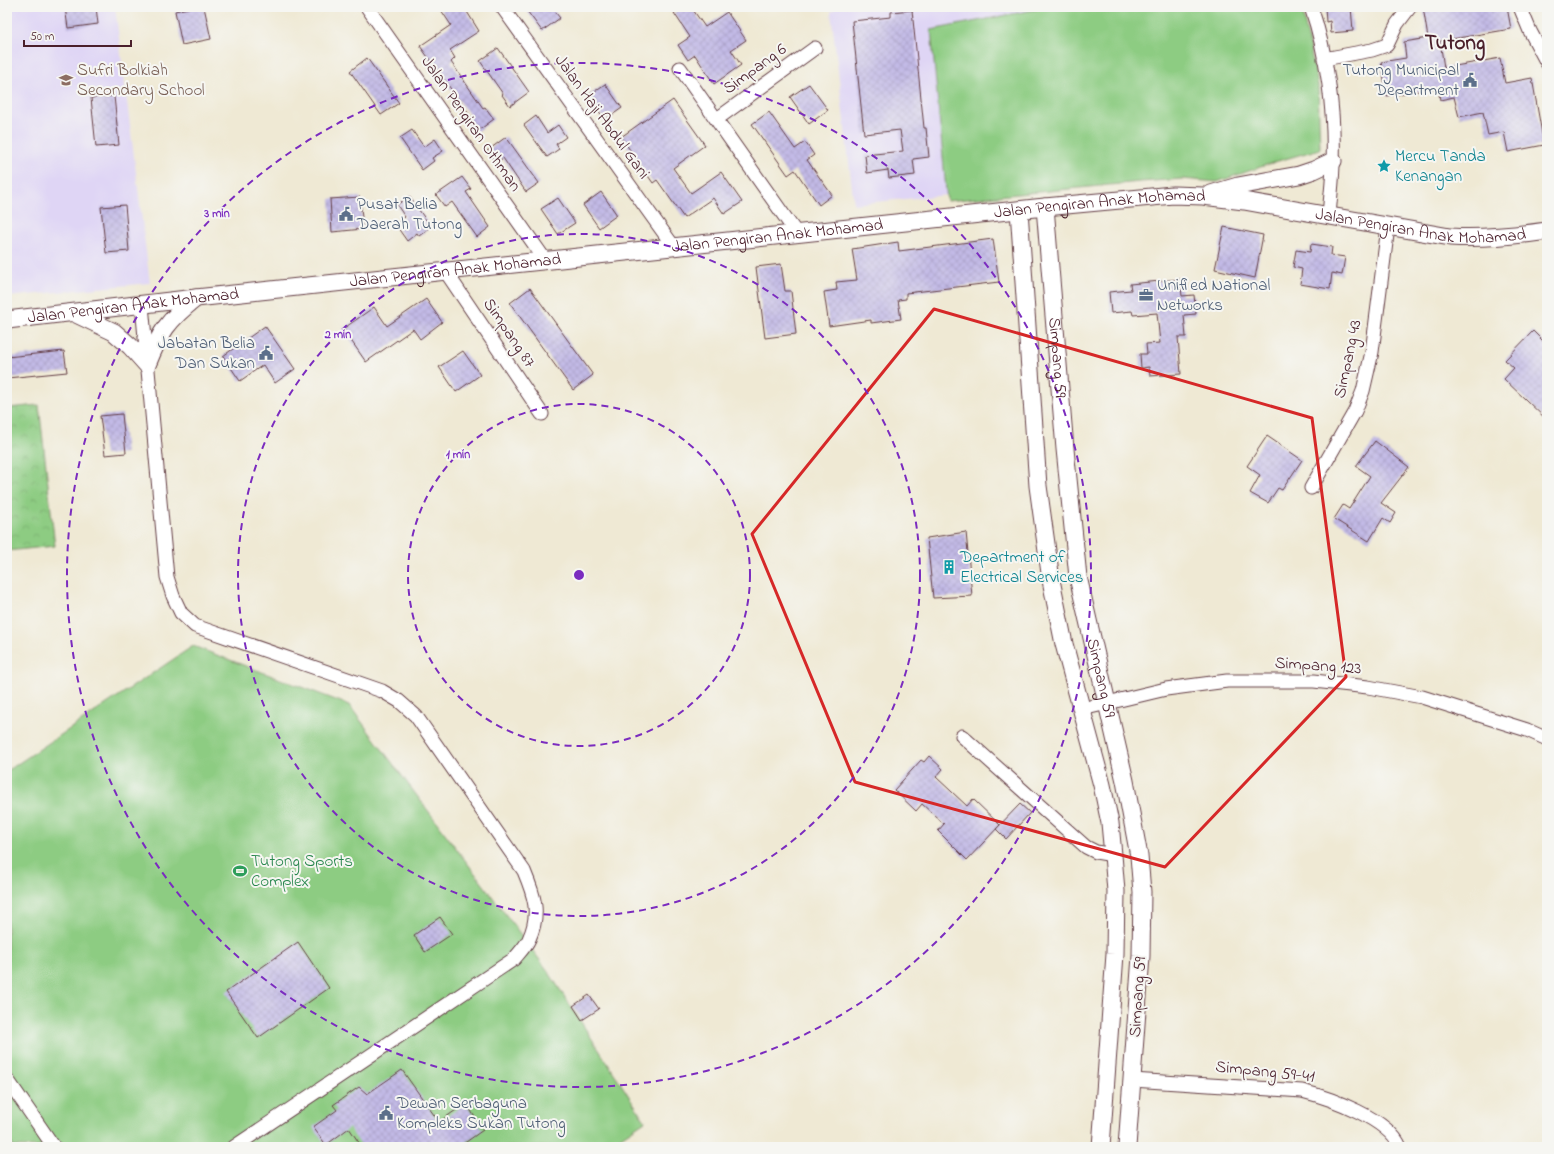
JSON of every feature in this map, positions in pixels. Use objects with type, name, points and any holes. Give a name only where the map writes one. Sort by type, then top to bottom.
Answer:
[{"type":"street","name":"Jalan Pengiran Othman","points":[[367,7],[546,261]]},
{"type":"street","name":"Jalan Haji Abdul Gani","points":[[502,7],[674,247]]},
{"type":"street","points":[[1311,7],[1316,22],[1324,59],[1333,131],[1333,161],[1329,217]]},
{"type":"street","points":[[1324,59],[1387,46],[1397,24],[1410,7]]},
{"type":"street","points":[[1520,7],[1530,31],[1547,63]]},
{"type":"street","name":"Simpang 6","points":[[717,119],[815,48]]},
{"type":"street","points":[[680,68],[797,234]]},
{"type":"street","points":[[1203,196],[1238,186],[1300,175],[1333,161]]},
{"type":"street","name":"Jalan Pengiran Anak Mohamad","points":[[7,320],[196,298],[1045,207],[1173,195],[1203,196],[1244,201],[1450,237],[1479,239],[1547,231]]},
{"type":"street","name":"Simpang 59","points":[[1045,207],[1065,449],[1078,577],[1134,819],[1139,856],[1142,892],[1141,956],[1127,1147]]},
{"type":"street","name":"Simpang 59","points":[[1019,210],[1040,506],[1051,580],[1064,644],[1102,785],[1110,824],[1113,855],[1116,891],[1115,954],[1101,1147]]},
{"type":"street","name":"Simpang 43","points":[[1311,488],[1352,416],[1363,391],[1372,352],[1388,227]]},
{"type":"street","name":"Simpang 87","points":[[446,272],[542,414]]},
{"type":"street","points":[[147,365],[163,330],[177,313],[196,298]]},
{"type":"street","points":[[142,305],[167,577],[173,596],[181,613],[195,626],[382,691],[400,701],[416,716],[439,748],[524,871],[534,894],[536,918],[529,940],[514,958],[234,1147]]},
{"type":"street","points":[[74,312],[114,332],[130,346],[147,365]]},
{"type":"street","name":"Simpang 123","points":[[1082,709],[1166,689],[1226,681],[1314,681],[1368,687],[1422,697],[1527,730],[1547,739]]},
{"type":"street","points":[[962,736],[1086,847],[1096,852],[1113,855]]},
{"type":"street","points":[[7,1078],[54,1147]]},
{"type":"street","name":"Simpang 59-41","points":[[1132,1080],[1302,1092],[1323,1097],[1368,1116],[1387,1129],[1400,1147]]},
{"type":"highlighted area","points":[[934,309],[1312,418],[1346,677],[1165,867],[855,782],[752,534]]},
{"type":"shaded area","name":"Sufri Bolkiah Secondary School","points":[[7,7],[115,7],[150,283],[7,297]]},
{"type":"shaded area","points":[[837,7],[1048,7],[931,30],[947,195],[854,204],[831,12]]},
{"type":"green space","points":[[1048,7],[1299,7],[1303,15],[1318,85],[1320,149],[1278,161],[1217,182],[1182,179],[947,201],[931,30]]},
{"type":"green space","points":[[39,405],[55,546],[7,551],[7,408]]},
{"type":"green space","name":"Tutong Sports Complex","points":[[193,646],[349,705],[548,971],[645,1121],[606,1147],[14,1147],[7,1137],[7,771]]},
{"type":"building","points":[[65,7],[96,7],[98,24],[68,28]]},
{"type":"building","points":[[192,7],[204,7],[211,39],[182,45],[175,11]]},
{"type":"building","points":[[439,7],[464,7],[479,31],[450,50],[455,58],[451,62],[483,108],[485,107],[494,119],[474,134],[465,121],[471,117],[420,46],[451,25]]},
{"type":"building","points":[[524,7],[551,7],[560,18],[542,31]]},
{"type":"building","points":[[683,7],[691,7],[705,27],[727,12],[746,40],[731,50],[741,65],[714,84],[695,55],[688,60],[678,45],[690,37],[674,13]]},
{"type":"building","points":[[1325,7],[1351,7],[1353,31],[1331,33],[1330,21],[1326,22]]},
{"type":"building","points":[[1423,7],[1507,7],[1511,29],[1440,41],[1444,68],[1500,58],[1505,83],[1532,78],[1544,145],[1508,152],[1504,132],[1488,135],[1483,112],[1459,117],[1454,97],[1440,100],[1438,88],[1387,96],[1381,62],[1406,58],[1404,42],[1428,38]]},
{"type":"building","points":[[912,10],[924,128],[926,128],[929,157],[913,159],[915,175],[889,178],[888,170],[867,173],[865,155],[903,151],[900,130],[864,134],[852,21],[891,17],[891,12]]},
{"type":"building","points":[[498,48],[529,92],[510,106],[480,61]]},
{"type":"building","points":[[367,58],[399,103],[381,115],[350,71]]},
{"type":"building","points":[[605,84],[622,108],[605,120],[588,96]]},
{"type":"building","points":[[809,84],[828,110],[809,124],[790,97]]},
{"type":"building","points":[[114,96],[119,145],[96,147],[91,98]]},
{"type":"building","points":[[673,100],[705,145],[673,168],[691,193],[721,172],[742,202],[724,214],[713,198],[684,218],[657,180],[653,183],[621,137]]},
{"type":"building","points":[[769,112],[795,149],[805,142],[814,155],[807,160],[832,195],[819,205],[795,170],[788,175],[752,124]]},
{"type":"building","points":[[536,116],[547,133],[558,125],[566,137],[556,144],[559,149],[547,157],[524,125]]},
{"type":"building","points":[[412,130],[424,147],[435,139],[443,151],[432,158],[434,161],[422,170],[400,138]]},
{"type":"building","points":[[506,137],[539,183],[526,192],[503,158],[496,163],[487,151]]},
{"type":"building","points":[[462,177],[471,189],[466,192],[490,227],[477,237],[452,202],[445,207],[436,195]]},
{"type":"building","points":[[601,192],[617,215],[599,228],[583,205]]},
{"type":"building","points":[[409,196],[431,227],[419,236],[417,233],[407,241],[395,224],[405,217],[397,205]]},
{"type":"building","name":"Pusat Belia Daerah Tutong","points":[[360,197],[363,229],[332,232],[330,199]]},
{"type":"building","points":[[558,198],[575,223],[558,234],[541,209]]},
{"type":"building","points":[[125,205],[129,251],[106,253],[101,207]]},
{"type":"building","points":[[1224,227],[1263,235],[1255,278],[1215,269]]},
{"type":"building","points":[[993,239],[999,282],[906,293],[906,299],[898,300],[901,319],[871,323],[871,320],[829,326],[824,292],[837,290],[836,282],[857,280],[852,249],[898,242],[899,251]]},
{"type":"building","points":[[1311,244],[1332,247],[1331,255],[1345,257],[1342,275],[1332,273],[1330,289],[1300,284],[1302,269],[1293,267],[1296,250],[1310,252]]},
{"type":"building","points":[[781,264],[785,291],[791,291],[796,334],[765,338],[756,267]]},
{"type":"building","points":[[1180,279],[1182,296],[1194,295],[1196,314],[1184,315],[1186,337],[1178,337],[1181,374],[1150,376],[1149,367],[1141,368],[1140,354],[1147,354],[1146,344],[1160,343],[1157,313],[1133,315],[1132,311],[1111,313],[1109,292],[1131,290],[1130,284]]},
{"type":"building","points":[[530,288],[593,375],[573,390],[510,303]]},
{"type":"building","points":[[426,299],[442,322],[420,339],[413,329],[366,362],[343,329],[374,307],[387,326]]},
{"type":"building","name":"Jabatan Belia Dan Sukan","points":[[265,326],[295,369],[275,383],[263,365],[240,381],[223,356]]},
{"type":"building","points":[[1533,331],[1547,345],[1547,420],[1504,379],[1514,368],[1505,360]]},
{"type":"building","points":[[64,351],[67,372],[7,378],[7,357]]},
{"type":"building","points":[[463,351],[480,375],[456,392],[439,367]]},
{"type":"building","points":[[122,414],[126,453],[105,455],[100,416]]},
{"type":"building","points":[[1267,436],[1302,460],[1282,490],[1278,488],[1268,503],[1250,493],[1260,475],[1247,466]]},
{"type":"building","points":[[1375,441],[1409,467],[1381,503],[1396,513],[1390,523],[1383,518],[1369,541],[1334,519],[1343,505],[1349,509],[1370,476],[1356,466]]},
{"type":"building","name":"Department of Electrical Services","points":[[966,532],[972,596],[933,598],[927,538]]},
{"type":"building","points":[[929,756],[943,769],[936,777],[967,806],[973,799],[1000,825],[967,860],[938,831],[944,824],[922,804],[916,811],[894,790],[921,760],[924,762]]},
{"type":"building","points":[[1020,804],[1030,813],[1006,839],[996,829]]},
{"type":"building","points":[[440,917],[452,934],[425,952],[414,935]]},
{"type":"building","points":[[298,942],[329,988],[258,1038],[226,992]]},
{"type":"building","points":[[589,995],[599,1009],[582,1020],[573,1006]]},
{"type":"building","name":"Dewan Serbaguna Kompleks Sukan Tutong","points":[[402,1070],[439,1122],[466,1103],[483,1130],[459,1147],[362,1147],[349,1128],[326,1145],[313,1127],[337,1110],[333,1105],[359,1087],[367,1094]]},
{"type":"place","name":"Sufri Bolkiah Secondary School","points":[[66,80]]},
{"type":"place","name":"Tutong Municipal Department","points":[[1470,80]]},
{"type":"place","name":"Mercu Tanda Kenangan","points":[[1384,166]]},
{"type":"place","name":"Pusat Belia Daerah Tutong","points":[[346,214]]},
{"type":"place","name":"Unified National Networks","points":[[1146,295]]},
{"type":"place","name":"Jabatan Belia Dan Sukan","points":[[266,353]]},
{"type":"place","name":"Department of Electrical Services","points":[[949,567]]},
{"type":"place","name":"Tutong Sports Complex","points":[[240,871]]},
{"type":"place","name":"Dewan Serbaguna Kompleks Sukan Tutong","points":[[386,1113]]},
{"type":"district","name":"Tutong","points":[[1455,44]]}]
